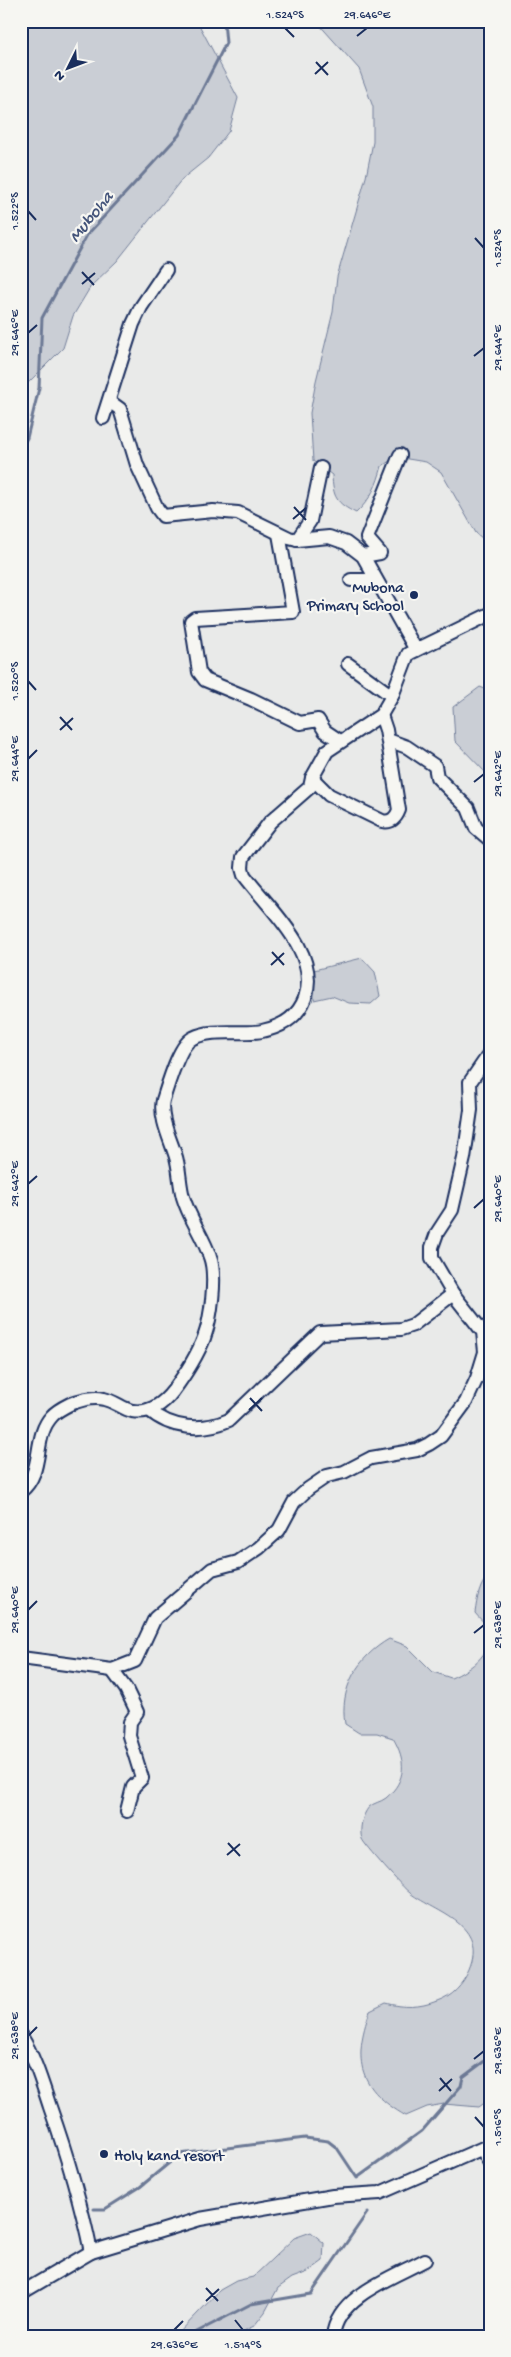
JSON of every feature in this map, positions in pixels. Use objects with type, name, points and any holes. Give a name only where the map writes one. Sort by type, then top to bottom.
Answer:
[{"type":"street","points":[[103,418],[133,324],[141,306],[166,270]]},
{"type":"street","points":[[110,401],[120,410],[137,465],[157,508],[163,516],[213,511],[238,513],[279,534],[297,540],[329,537],[346,543],[363,556],[416,650]]},
{"type":"street","points":[[363,556],[380,553],[367,538],[400,456]]},
{"type":"street","points":[[297,540],[310,521],[321,468]]},
{"type":"street","points":[[279,534],[293,612],[195,618],[191,621],[199,672],[204,680],[300,723],[318,720],[325,731],[340,741]]},
{"type":"street","points":[[351,580],[376,580]]},
{"type":"street","points":[[21,1491],[31,1481],[44,1428],[52,1415],[65,1406],[82,1400],[102,1398],[132,1411],[150,1410],[159,1406],[173,1390],[204,1338],[215,1280],[210,1257],[183,1197],[178,1164],[165,1122],[162,1103],[182,1048],[192,1038],[212,1034],[260,1032],[275,1028],[286,1022],[302,1007],[308,984],[307,964],[292,935],[244,875],[243,857],[270,822],[310,787],[312,778],[328,751],[340,741],[381,715],[392,696],[408,654],[490,614]]},
{"type":"street","points":[[348,664],[392,696]]},
{"type":"street","points":[[312,778],[329,795],[382,821],[391,820],[399,810],[388,740],[381,715]]},
{"type":"street","points":[[388,740],[407,747],[435,766],[437,777],[468,808],[476,828],[490,840]]},
{"type":"street","points":[[21,1658],[112,1670],[135,1660],[155,1618],[212,1569],[238,1562],[259,1548],[279,1530],[294,1502],[308,1488],[327,1476],[344,1472],[371,1458],[416,1450],[441,1436],[466,1402],[486,1352],[483,1332],[453,1294],[432,1258],[432,1247],[436,1233],[452,1210],[464,1158],[471,1110],[470,1082],[490,1053]]},
{"type":"street","points":[[150,1410],[164,1421],[179,1427],[220,1424],[229,1420],[320,1333],[402,1329],[413,1325],[453,1294]]},
{"type":"street","points":[[112,1670],[126,1689],[137,1712],[130,1722],[129,1736],[142,1778],[134,1787],[127,1811]]},
{"type":"street","points":[[21,2036],[32,2052],[66,2153],[82,2209],[91,2252]]},
{"type":"street","points":[[21,2293],[91,2252],[200,2219],[323,2198],[380,2192],[486,2147],[490,2163]]},
{"type":"street","points":[[333,2336],[334,2324],[339,2317],[368,2288],[425,2260]]},
{"type":"shaded area","points":[[21,21],[197,21],[238,98],[229,131],[208,158],[182,179],[117,261],[91,286],[73,316],[63,348],[21,390]]},
{"type":"shaded area","points":[[316,21],[490,21],[490,545],[476,533],[441,472],[426,462],[396,457],[382,466],[373,491],[356,513],[344,506],[337,498],[333,489],[332,475],[313,461],[310,413],[316,381],[333,312],[337,277],[366,177],[373,142],[373,107],[359,69]]},
{"type":"shaded area","points":[[480,687],[490,691],[490,777],[455,741],[453,707]]},
{"type":"shaded area","points":[[362,958],[375,972],[380,996],[371,1004],[349,1003],[332,996],[314,1000],[314,970]]},
{"type":"shaded area","points":[[490,1574],[490,2099],[479,2107],[444,2104],[427,2107],[406,2116],[390,2106],[378,2095],[369,2084],[364,2072],[361,2059],[361,2045],[370,2011],[386,2003],[399,2006],[418,2006],[442,1999],[452,1993],[464,1980],[469,1970],[473,1954],[472,1942],[466,1931],[457,1922],[406,1890],[362,1839],[361,1827],[367,1810],[393,1791],[401,1777],[402,1762],[393,1738],[377,1733],[359,1733],[345,1724],[345,1698],[348,1686],[360,1664],[378,1646],[389,1639],[407,1646],[433,1672],[451,1678],[474,1664],[486,1650],[489,1642],[486,1625],[475,1613],[481,1587]]},
{"type":"shaded area","points":[[311,2232],[324,2243],[323,2261],[308,2272],[292,2278],[278,2288],[265,2312],[254,2326],[233,2336],[176,2336],[220,2290],[236,2281],[253,2277],[294,2238]]},
{"type":"waterway","name":"Muboha","points":[[21,448],[27,438],[39,388],[42,318],[87,235],[179,135],[226,43],[224,21]]},
{"type":"waterway","name":"Muboha","points":[[21,693],[25,728],[21,743]]},
{"type":"waterway","points":[[94,2209],[105,2209],[140,2187],[180,2154],[305,2138],[328,2141],[337,2148],[357,2178],[422,2131],[461,2086],[463,2077],[490,2057]]},
{"type":"waterway","points":[[189,2336],[251,2304],[311,2294],[367,2213]]},
{"type":"place","name":"Mubona Primary School","points":[[414,595]]},
{"type":"place","name":"Holy kand resort","points":[[104,2154]]}]
